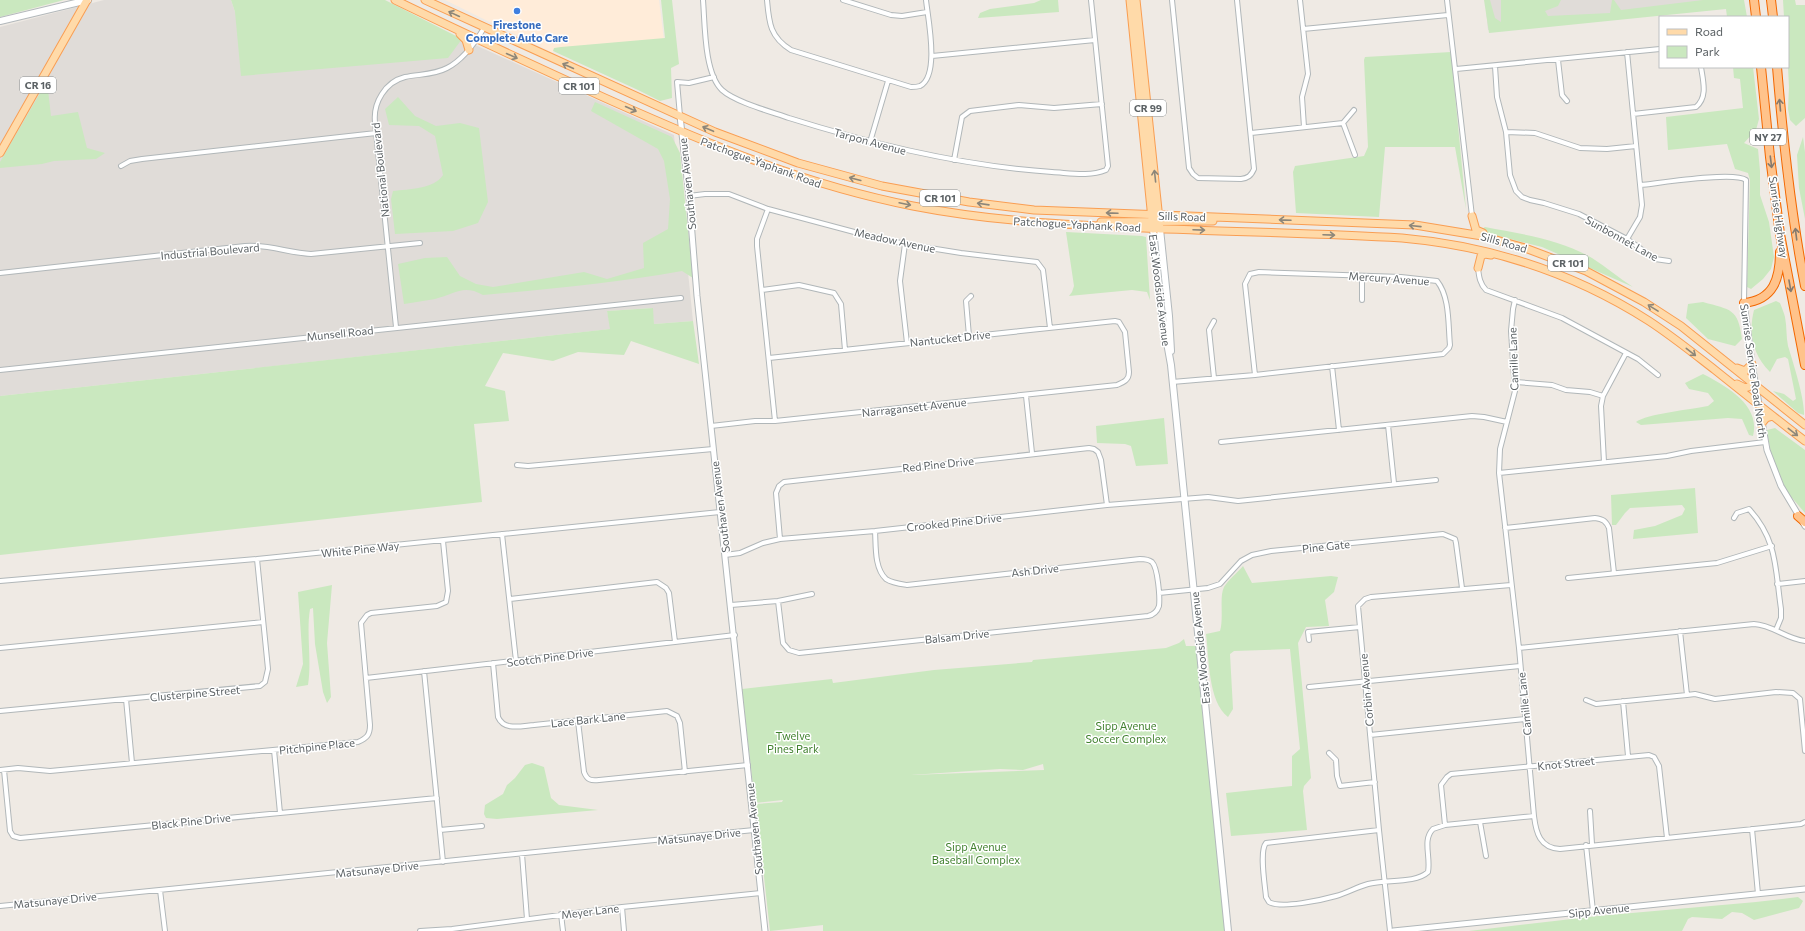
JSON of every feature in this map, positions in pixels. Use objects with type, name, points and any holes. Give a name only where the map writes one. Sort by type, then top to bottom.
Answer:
[{"type":"highway","points":[[1754,0],[1756,16]]},
{"type":"highway","points":[[1772,0],[1773,16]]},
{"type":"highway","name":"Sunrise Highway","points":[[1761,68],[1780,234],[1805,365]]},
{"type":"highway","name":"Sunrise Highway","points":[[1777,68],[1782,131],[1798,248],[1805,286]]},
{"type":"highway","points":[[1744,303],[1756,301],[1763,297],[1775,284],[1779,268],[1780,234]]},
{"type":"main road","points":[[0,21],[87,0]]},
{"type":"main road","name":"CR 16","points":[[0,153],[87,0]]},
{"type":"main road","name":"Patchogue-Yaphank Road","points":[[395,0],[682,132],[724,150],[786,173],[870,197],[978,217],[1021,222],[1086,226],[1156,222]]},
{"type":"main road","name":"Patchogue-Yaphank Road","points":[[425,0],[484,28],[736,140],[840,175],[904,191],[969,202],[1012,208],[1156,222]]},
{"type":"main road","name":"East Woodside Avenue","points":[[1130,0],[1156,222]]},
{"type":"main road","name":"East Woodside Avenue","points":[[1136,0],[1156,222],[1162,315],[1171,365],[1228,931]]},
{"type":"main road","points":[[445,24],[465,38],[469,50]]},
{"type":"main road","points":[[1437,228],[1467,229],[1470,226],[1472,216]]},
{"type":"main road","points":[[1472,216],[1477,231],[1512,240],[1525,248]]},
{"type":"main road","name":"Sills Road","points":[[1156,222],[1238,218],[1394,224],[1437,228],[1482,236],[1525,248],[1573,265],[1625,291],[1681,326],[1802,423]]},
{"type":"main road","name":"Sills Road","points":[[1156,222],[1382,237],[1446,243],[1491,252],[1534,265],[1593,289],[1632,310],[1669,334],[1805,441]]},
{"type":"main road","points":[[1446,243],[1474,252],[1478,268]]},
{"type":"main road","points":[[1478,268],[1480,257],[1485,254],[1534,265]]},
{"type":"main road","points":[[1715,354],[1741,370],[1748,369],[1752,364]]},
{"type":"main road","points":[[1720,374],[1743,387],[1755,386]]},
{"type":"main road","points":[[1758,405],[1769,403],[1785,409]]},
{"type":"main road","points":[[1761,424],[1766,418],[1773,416]]},
{"type":"street","name":"Tarpon Avenue","points":[[703,0],[710,68],[721,89],[731,96],[752,105],[833,132],[870,142],[954,160],[1016,170],[1092,174],[1106,170],[1107,160],[1102,104]]},
{"type":"street","points":[[767,0],[771,28],[774,35],[785,47],[799,54],[905,87],[920,86],[925,81],[932,56],[926,0]]},
{"type":"street","points":[[843,0],[891,15],[902,16],[927,12]]},
{"type":"street","points":[[954,160],[962,117],[970,110],[1019,106],[1054,108],[1102,104],[1091,0]]},
{"type":"street","points":[[1172,0],[1189,168],[1198,178],[1241,179],[1252,174],[1254,169],[1237,0]]},
{"type":"street","points":[[1300,0],[1308,74],[1302,97],[1304,127]]},
{"type":"street","points":[[1447,0],[1472,216]]},
{"type":"street","points":[[1303,29],[1448,14]]},
{"type":"street","name":"National Boulevard","points":[[396,327],[376,134],[375,108],[380,96],[386,88],[401,78],[433,73],[454,64],[469,50],[484,28]]},
{"type":"street","points":[[932,56],[1095,40]]},
{"type":"street","points":[[1456,69],[1659,49]]},
{"type":"street","points":[[1627,52],[1642,205],[1640,217],[1627,239]]},
{"type":"street","points":[[1558,60],[1562,95],[1567,101]]},
{"type":"street","name":"Sunbonnet Lane","points":[[1495,66],[1497,97],[1506,132],[1510,175],[1516,192],[1522,197],[1579,214],[1627,239],[1655,259],[1669,261]]},
{"type":"street","points":[[1633,114],[1696,107],[1704,96],[1702,68]]},
{"type":"street","name":"Southaven Avenue","points":[[714,77],[689,83],[677,82],[689,196],[697,296],[735,636],[765,931]]},
{"type":"street","points":[[870,142],[888,82]]},
{"type":"street","points":[[1251,133],[1343,123],[1354,110]]},
{"type":"street","points":[[1343,123],[1355,154]]},
{"type":"street","points":[[1506,132],[1518,131],[1535,133],[1580,148],[1607,149],[1636,146]]},
{"type":"street","points":[[121,166],[130,161],[142,159],[376,134]]},
{"type":"street","name":"Sunrise Service Road North","points":[[1641,185],[1731,176],[1741,177],[1747,181],[1744,303],[1761,424],[1765,442],[1777,478],[1805,526]]},
{"type":"street","name":"Meadow Avenue","points":[[689,196],[729,194],[768,209],[905,244],[968,254],[1036,262],[1044,270],[1050,328]]},
{"type":"street","points":[[768,209],[757,240],[775,421]]},
{"type":"street","name":"Industrial Boulevard","points":[[0,273],[245,246],[266,246],[296,253],[312,254],[420,243]]},
{"type":"street","points":[[905,244],[900,281],[907,343]]},
{"type":"street","points":[[1478,268],[1479,280],[1482,286],[1492,294],[1515,300],[1562,318],[1638,359],[1658,375]]},
{"type":"street","name":"Mercury Avenue","points":[[1172,382],[1255,374],[1440,355],[1449,348],[1445,296],[1442,287],[1437,281],[1400,277],[1259,272],[1250,274],[1245,284],[1255,374]]},
{"type":"street","points":[[1362,276],[1362,300]]},
{"type":"street","points":[[762,290],[799,285],[834,293],[841,304],[845,350]]},
{"type":"street","points":[[969,336],[966,301],[971,296]]},
{"type":"street","name":"Munsell Road","points":[[0,370],[681,298]]},
{"type":"street","name":"Camille Lane","points":[[1515,300],[1511,331],[1516,382],[1499,456],[1499,473],[1519,648],[1534,816],[1538,837],[1546,845],[1560,849],[1592,844],[1801,824],[1805,822]]},
{"type":"street","name":"Nantucket Drive","points":[[769,358],[1115,320],[1119,322],[1125,332],[1129,377],[1126,381],[1117,385]]},
{"type":"street","points":[[1214,321],[1209,330],[1214,378]]},
{"type":"street","points":[[1604,462],[1601,413],[1603,396],[1626,353]]},
{"type":"street","points":[[1332,366],[1339,430]]},
{"type":"street","points":[[1516,382],[1552,385],[1566,390],[1590,392],[1603,396]]},
{"type":"street","name":"Narragansett Avenue","points":[[711,426],[1026,396],[1117,385]]},
{"type":"street","points":[[1026,396],[1032,453]]},
{"type":"street","points":[[1221,442],[1472,416],[1484,416],[1507,422]]},
{"type":"street","points":[[1388,425],[1394,483]]},
{"type":"street","points":[[1499,473],[1667,456],[1691,451],[1765,442]]},
{"type":"street","name":"Red Pine Drive","points":[[780,539],[776,493],[779,486],[784,482],[1032,453],[1082,448],[1094,449],[1098,452],[1101,460],[1107,505]]},
{"type":"street","points":[[517,465],[528,466],[713,449]]},
{"type":"street","name":"Crooked Pine Drive","points":[[725,555],[740,553],[758,544],[780,539],[875,531],[1107,505],[1208,497],[1238,501],[1394,483],[1436,480]]},
{"type":"street","points":[[1734,518],[1737,513],[1750,509],[1763,528],[1772,546],[1775,556],[1781,613],[1780,622],[1776,630]]},
{"type":"street","name":"White Pine Way","points":[[0,582],[443,541],[720,512]]},
{"type":"street","points":[[1505,528],[1595,518],[1602,519],[1607,522],[1609,528],[1614,573]]},
{"type":"street","name":"Ash Drive","points":[[875,531],[878,562],[881,571],[887,580],[907,585],[1140,559],[1147,560],[1152,563],[1155,568],[1159,593]]},
{"type":"street","points":[[502,534],[516,661]]},
{"type":"street","name":"Pine Gate","points":[[1159,593],[1208,588],[1220,584],[1234,567],[1252,555],[1271,551],[1443,534],[1455,539],[1462,588]]},
{"type":"street","name":"Pitchpine Place","points":[[2,770],[30,768],[50,771],[358,742],[364,740],[370,731],[370,725],[361,623],[367,615],[371,613],[436,606],[446,602],[448,591],[443,541]]},
{"type":"street","points":[[1568,578],[1718,563],[1772,546]]},
{"type":"street","name":"Clusterpine Street","points":[[0,711],[260,686],[265,682],[268,669],[257,559]]},
{"type":"street","points":[[1777,584],[1805,581]]},
{"type":"street","points":[[510,598],[658,582],[666,588],[669,593],[675,642]]},
{"type":"street","name":"Corbin Avenue","points":[[1392,931],[1384,882],[1358,606],[1365,599],[1512,584]]},
{"type":"street","name":"Balsam Drive","points":[[778,601],[783,643],[789,650],[799,653],[1148,616],[1153,615],[1159,606],[1159,593]]},
{"type":"street","points":[[731,605],[778,601],[812,594]]},
{"type":"street","points":[[0,648],[263,622]]},
{"type":"street","points":[[1519,648],[1754,624],[1762,624],[1791,638],[1805,641]]},
{"type":"street","points":[[1309,640],[1308,632],[1360,627]]},
{"type":"street","points":[[1680,631],[1687,695]]},
{"type":"street","name":"Scotch Pine Drive","points":[[366,678],[735,636]]},
{"type":"street","name":"Lace Bark Lane","points":[[493,663],[498,716],[500,722],[504,725],[514,727],[667,710],[677,716],[680,723],[685,772]]},
{"type":"street","points":[[1309,687],[1520,666]]},
{"type":"street","points":[[424,671],[443,862]]},
{"type":"street","points":[[1586,700],[1596,704],[1695,694],[1715,699],[1776,692],[1793,693],[1800,699],[1805,751]]},
{"type":"street","points":[[126,699],[132,763]]},
{"type":"street","points":[[1623,701],[1628,756]]},
{"type":"street","points":[[1370,734],[1525,719]]},
{"type":"street","points":[[578,720],[584,772],[586,777],[590,780],[748,766]]},
{"type":"street","points":[[274,750],[280,813]]},
{"type":"street","points":[[1329,753],[1336,760],[1340,786],[1375,782]]},
{"type":"street","name":"Knot Street","points":[[1445,825],[1440,789],[1443,781],[1451,774],[1649,755],[1658,762],[1667,838]]},
{"type":"street","name":"Black Pine Drive","points":[[2,770],[8,825],[13,836],[20,838],[436,798]]},
{"type":"street","points":[[1590,811],[1592,844]]},
{"type":"street","points":[[1379,830],[1266,843],[1263,850],[1266,897],[1269,902],[1276,904],[1307,902],[1336,896],[1369,884],[1418,878],[1428,872],[1427,842],[1429,832],[1433,828],[1445,825],[1534,816]]},
{"type":"street","points":[[1480,822],[1486,856]]},
{"type":"street","points":[[440,830],[482,826]]},
{"type":"street","points":[[1752,829],[1758,894]]},
{"type":"street","name":"Matsunaye Drive","points":[[0,906],[754,830]]},
{"type":"street","points":[[1586,845],[1593,911]]},
{"type":"street","points":[[522,854],[527,919]]},
{"type":"street","name":"Sipp Avenue","points":[[1392,931],[1805,889]]},
{"type":"street","points":[[160,890],[165,931]]},
{"type":"street","name":"Meyer Lane","points":[[420,931],[452,930],[561,914],[761,893]]},
{"type":"street","points":[[622,907],[624,931]]},
{"type":"street","points":[[561,914],[563,931]]},
{"type":"shaded area","points":[[104,0],[231,0],[235,12],[462,39],[674,135],[693,321],[654,324],[652,308],[607,311],[611,329],[0,396],[0,27]]},
{"type":"shaded area","points":[[445,0],[659,0],[664,40],[551,52]]},
{"type":"shaded area","points":[[1485,0],[1724,0],[1488,30]]},
{"type":"green space","points":[[0,0],[64,0],[0,17]]},
{"type":"green space","points":[[231,0],[385,0],[462,39],[448,58],[241,76],[235,12]]},
{"type":"green space","points":[[661,0],[672,0],[679,64],[671,68],[672,98],[660,101],[553,51],[554,48],[561,47],[665,38]]},
{"type":"green space","points":[[1041,0],[1058,0],[1059,12],[978,18],[980,13],[990,9],[1034,3]]},
{"type":"green space","points":[[1484,0],[1490,0],[1495,18],[1501,22],[1501,0],[1561,0],[1558,6],[1545,11],[1548,16],[1610,13],[1612,0],[1614,0],[1621,10],[1703,0],[1744,0],[1747,16],[1727,16],[1726,9],[1489,33]]},
{"type":"green space","points":[[1783,0],[1795,0],[1796,5],[1805,5],[1805,118],[1796,126],[1790,120],[1788,109],[1789,16],[1784,16]]},
{"type":"green space","points":[[1451,52],[1466,209],[1455,147],[1385,147],[1379,217],[1296,213],[1293,172],[1295,166],[1364,156],[1368,147],[1365,57]]},
{"type":"green space","points":[[1733,68],[1753,68],[1759,119],[1756,130],[1744,143],[1758,149],[1760,195],[1769,222],[1774,257],[1771,269],[1763,279],[1751,289],[1747,287],[1750,180],[1748,173],[1735,169],[1727,144],[1668,150],[1666,117],[1743,108],[1740,79],[1734,78]]},
{"type":"green space","points":[[47,81],[51,116],[78,112],[87,148],[105,153],[96,159],[54,161],[42,164],[0,168],[0,162]]},
{"type":"green space","points":[[398,97],[415,116],[436,126],[460,123],[479,128],[488,202],[478,223],[453,231],[395,234],[391,199],[393,191],[421,188],[434,183],[443,175],[435,136],[419,126],[389,125],[385,109]]},
{"type":"green space","points":[[595,102],[672,137],[680,153],[693,278],[682,271],[608,282],[483,295],[470,290],[464,290],[435,299],[404,304],[398,264],[425,258],[447,257],[460,276],[476,284],[493,287],[584,272],[607,279],[644,268],[643,243],[668,229],[670,199],[664,161],[658,149],[591,111]]},
{"type":"green space","points":[[1803,137],[1805,152],[1805,219],[1799,188],[1797,155]]},
{"type":"green space","points":[[1485,227],[1540,238],[1567,246],[1592,258],[1633,287],[1542,247],[1479,231]]},
{"type":"green space","points":[[1066,232],[1146,237],[1150,300],[1147,292],[1132,290],[1069,296],[1074,286]]},
{"type":"green space","points":[[1776,301],[1780,303],[1785,317],[1788,346],[1801,391],[1804,415],[1798,413],[1773,391],[1784,394],[1793,401],[1796,399],[1788,359],[1785,357],[1777,359],[1770,372],[1759,359],[1753,344],[1752,319],[1754,310]]},
{"type":"green space","points":[[1703,302],[1727,309],[1735,316],[1738,321],[1742,339],[1735,346],[1708,339],[1686,318],[1688,304]]},
{"type":"green space","points":[[653,308],[654,324],[693,321],[699,364],[631,341],[624,355],[578,352],[553,361],[503,353],[485,386],[505,391],[509,421],[474,424],[482,502],[0,555],[0,396],[610,329],[607,311]]},
{"type":"green space","points":[[1703,374],[1722,384],[1740,398],[1747,406],[1752,415],[1754,425],[1753,436],[1749,435],[1742,419],[1728,418],[1641,425],[1636,422],[1659,414],[1708,406],[1714,401],[1708,393],[1689,389],[1685,383]]},
{"type":"green space","points":[[1164,418],[1168,464],[1136,466],[1131,446],[1125,444],[1097,443],[1096,426]]},
{"type":"green space","points":[[1775,428],[1805,450],[1805,513],[1787,492],[1771,454],[1767,430]]},
{"type":"green space","points":[[1695,488],[1698,533],[1633,539],[1634,530],[1655,526],[1682,515],[1685,509],[1682,505],[1630,508],[1616,525],[1612,525],[1611,495]]},
{"type":"green space","points":[[1243,566],[1252,583],[1331,576],[1338,577],[1334,592],[1325,600],[1329,626],[1306,627],[1298,643],[1311,778],[1304,786],[1303,791],[1307,830],[1231,836],[1226,793],[1292,786],[1292,756],[1300,749],[1290,649],[1234,651],[1230,654],[1233,709],[1228,717],[1221,710],[1213,690],[1206,634],[1220,631],[1224,587]]},
{"type":"green space","points":[[332,585],[327,643],[331,697],[327,703],[323,692],[315,644],[313,608],[310,609],[309,618],[308,685],[296,687],[303,664],[298,592]]},
{"type":"green space","points":[[1184,639],[1186,646],[1196,646],[1226,931],[823,931],[823,925],[770,931],[756,804],[782,802],[783,800],[755,803],[742,689],[832,679],[833,683],[934,670],[1032,662],[1033,660],[1166,648],[1179,643]],"holes":[[[1043,764],[1044,770],[911,775],[1000,769],[1023,770]]]},
{"type":"green space","points":[[532,763],[544,767],[551,798],[559,805],[598,810],[497,819],[486,818],[484,814],[485,805],[503,794],[507,785],[515,778],[525,765]]},
{"type":"green space","points":[[1798,897],[1803,901],[1799,908],[1754,920],[1742,913],[1732,912],[1722,919],[1692,917],[1688,919],[1682,931],[1469,931],[1598,916]]},
{"type":"place","name":"Firestone Complete Auto Care","points":[[517,11]]},
{"type":"park label","name":"Sipp Avenue Soccer Complex","points":[[1126,731]]},
{"type":"park label","name":"Twelve Pines Park","points":[[793,741]]},
{"type":"park label","name":"Sipp Avenue Baseball Complex","points":[[976,852]]}]
